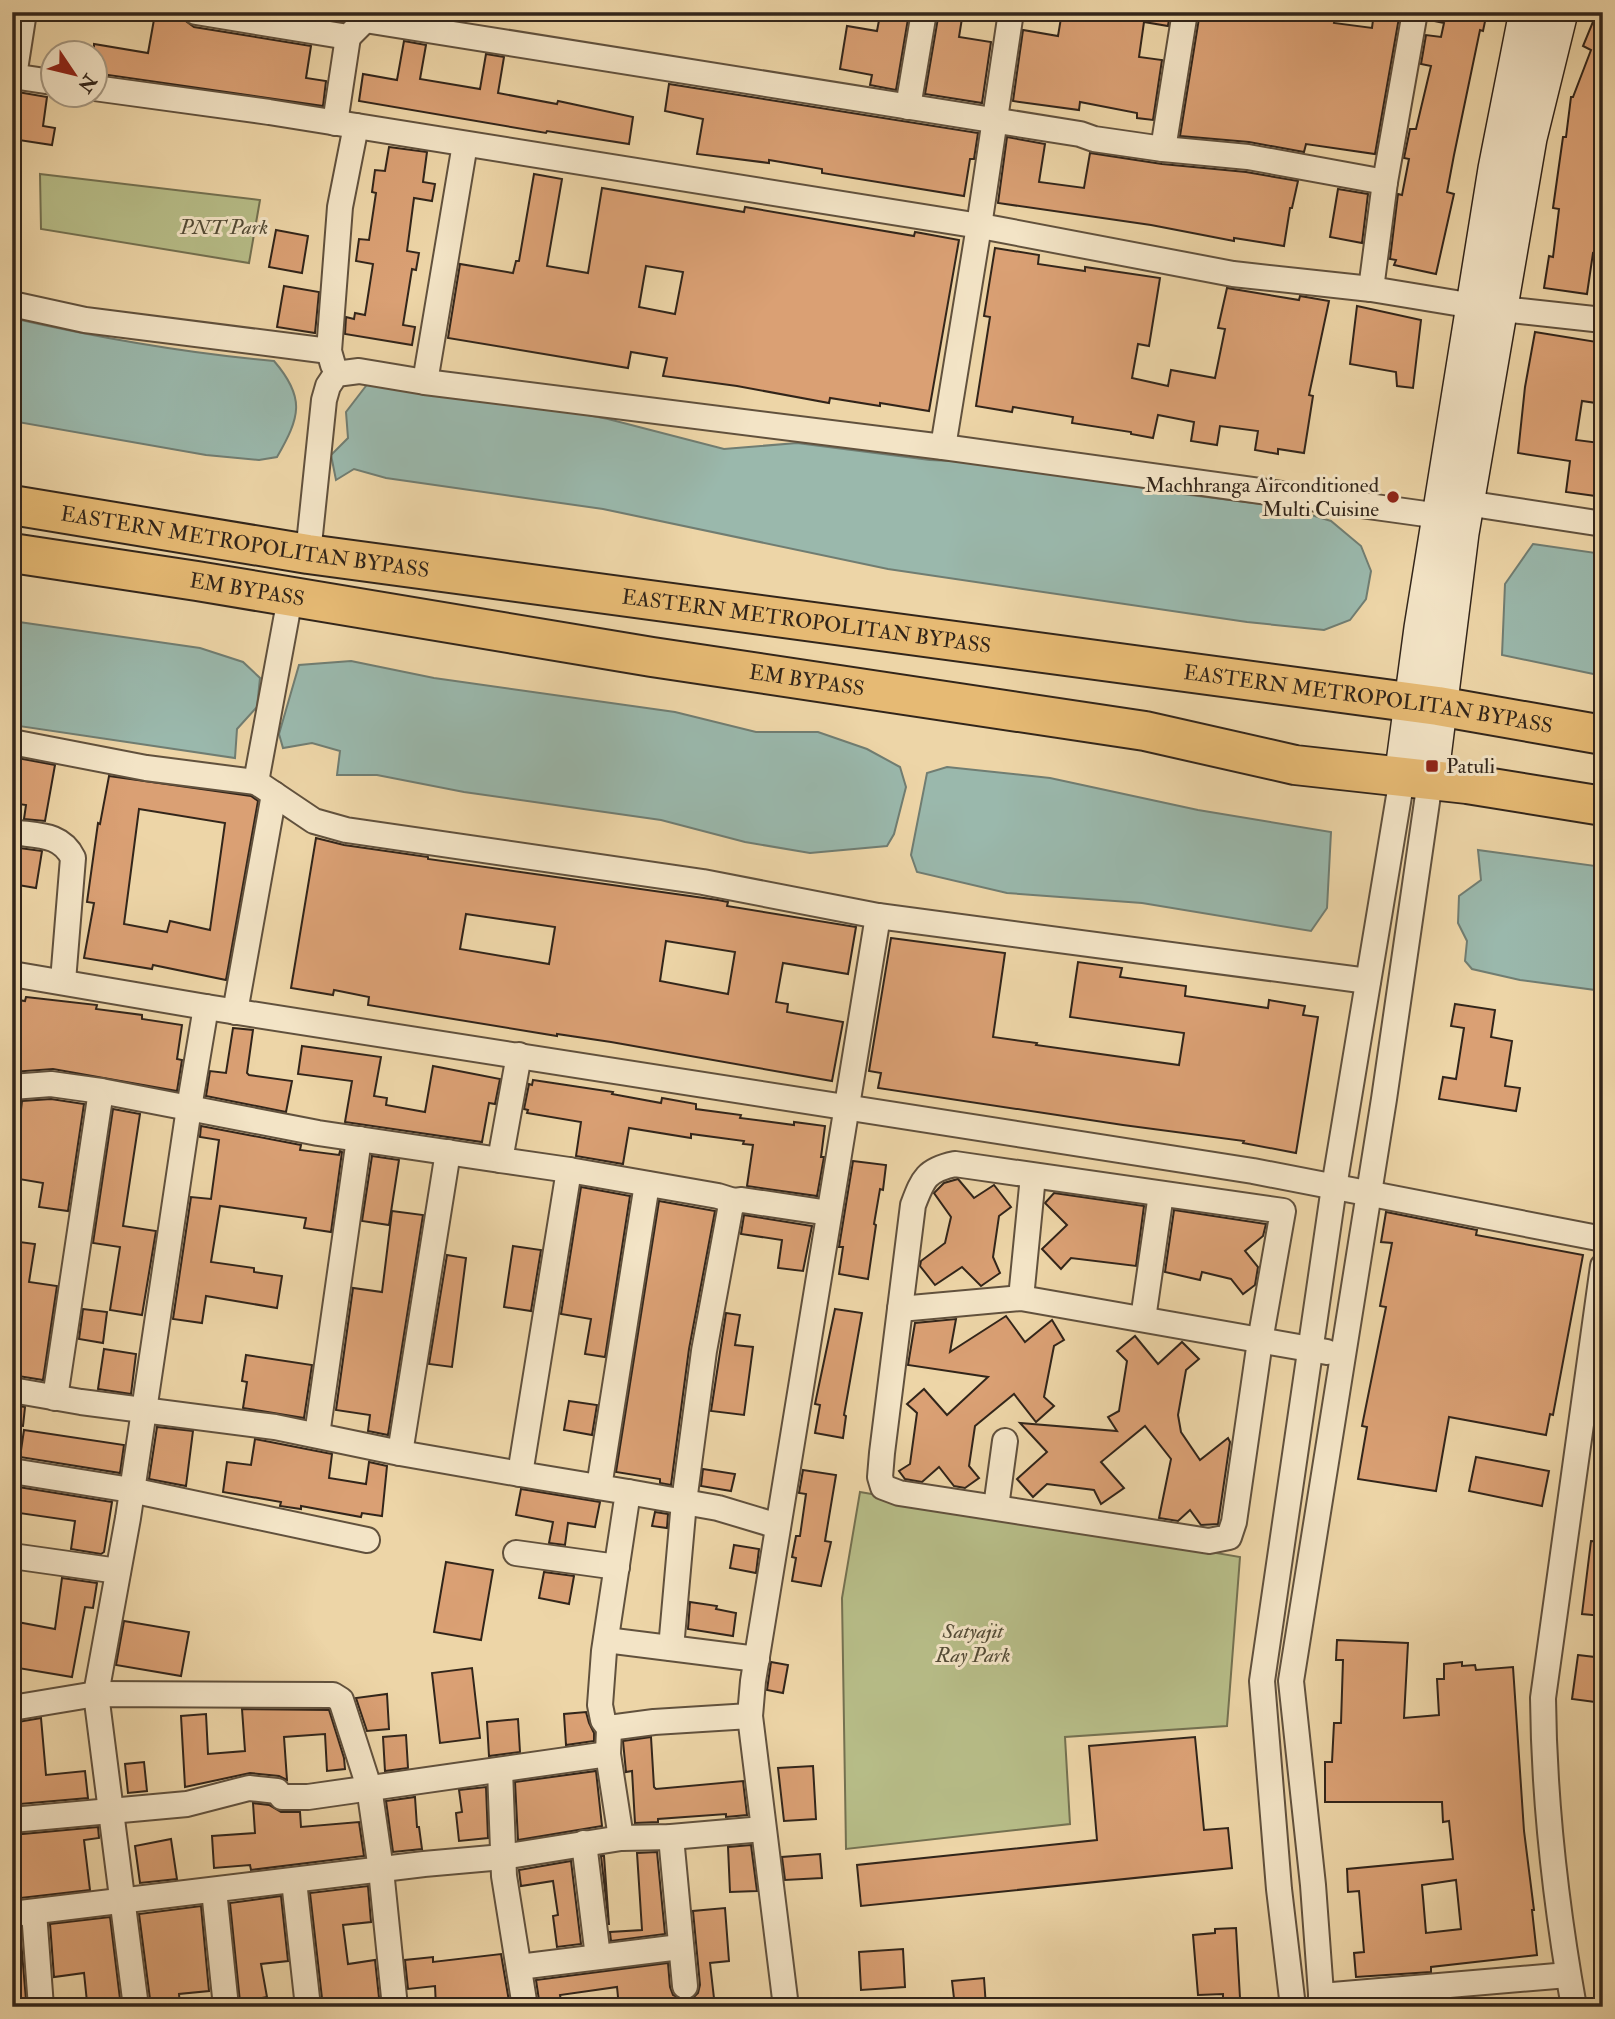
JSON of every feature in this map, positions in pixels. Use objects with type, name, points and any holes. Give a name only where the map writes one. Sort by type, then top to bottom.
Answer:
[{"type":"main road","points":[[1487,307],[1496,169],[1527,12]]},
{"type":"main road","points":[[1416,779],[1426,705],[1422,628],[1453,510],[1487,307],[1560,12]]},
{"type":"main road","name":"EASTERN METROPOLITAN BYPASS","points":[[12,505],[308,554],[1426,705],[1603,735]]},
{"type":"main road","name":"EM BYPASS","points":[[12,553],[639,655],[1145,731],[1295,765],[1467,784],[1603,806]]},
{"type":"street","points":[[24,12],[13,76],[38,80]]},
{"type":"street","points":[[196,12],[360,23],[1163,149],[1248,157],[1385,182]]},
{"type":"street","points":[[908,107],[924,12]]},
{"type":"street","points":[[943,447],[1011,12]]},
{"type":"street","points":[[1163,149],[1185,12]]},
{"type":"street","points":[[1371,289],[1385,182],[1415,12]]},
{"type":"street","points":[[336,374],[329,351],[345,125],[360,23]]},
{"type":"street","points":[[108,90],[979,226],[1233,274],[1371,289],[1487,307],[1603,320]]},
{"type":"street","points":[[425,382],[465,144]]},
{"type":"street","points":[[12,304],[85,320],[329,351]]},
{"type":"street","points":[[308,554],[324,400],[328,386],[336,374],[359,371],[425,382],[1453,510],[1603,524]]},
{"type":"street","points":[[236,1012],[290,597]]},
{"type":"street","points":[[12,743],[265,788],[314,821],[346,830],[703,882],[878,916],[1368,981]]},
{"type":"street","points":[[1293,2007],[1279,1889],[1262,1681],[1281,1566],[1334,1187],[1368,981],[1416,779]]},
{"type":"street","points":[[1416,779],[1397,1014],[1291,1681],[1313,1885],[1322,2001],[1568,1975]]},
{"type":"street","points":[[12,832],[56,839],[67,846],[73,858],[63,981]]},
{"type":"street","points":[[786,2007],[750,1716],[878,916]]},
{"type":"street","points":[[12,974],[236,1012],[1240,1168],[1603,1239]]},
{"type":"street","points":[[136,2007],[96,1694],[145,1410],[206,1007]]},
{"type":"street","points":[[1364,1008],[1397,1014]]},
{"type":"street","points":[[500,1160],[519,1055]]},
{"type":"street","points":[[13,1090],[51,1084],[101,1091],[359,1139],[569,1170],[734,1201],[829,1213]]},
{"type":"street","points":[[55,1398],[101,1091]]},
{"type":"street","points":[[317,1435],[359,1139]]},
{"type":"street","points":[[400,1453],[448,1152]]},
{"type":"street","points":[[955,1164],[1034,1176],[1283,1211],[1260,1341],[1234,1522],[1229,1537],[1209,1541],[899,1493],[883,1487],[880,1477],[913,1205],[922,1181],[937,1168],[955,1164]]},
{"type":"street","points":[[520,1474],[569,1170]]},
{"type":"street","points":[[1021,1298],[1034,1176]]},
{"type":"street","points":[[599,1487],[646,1184]]},
{"type":"street","points":[[1143,1319],[1161,1194]]},
{"type":"street","points":[[671,1648],[684,1502],[704,1351],[730,1210],[734,1201]]},
{"type":"street","points":[[1574,2007],[1568,1975],[1545,1762],[1543,1698],[1603,1266]]},
{"type":"street","points":[[900,1309],[1021,1298],[1342,1354]]},
{"type":"street","points":[[12,1390],[275,1427],[400,1453],[718,1508],[779,1526]]},
{"type":"street","points":[[996,1507],[1005,1441]]},
{"type":"street","points":[[12,1471],[131,1490],[367,1540]]},
{"type":"street","points":[[621,1838],[608,1754],[608,1728],[600,1705],[606,1640],[628,1492]]},
{"type":"street","points":[[516,1553],[617,1566]]},
{"type":"street","points":[[12,1556],[118,1571]]},
{"type":"street","points":[[1281,1566],[1307,1570]]},
{"type":"street","points":[[606,1640],[757,1660]]},
{"type":"street","points":[[12,1708],[96,1694],[333,1695],[341,1700],[369,1787],[381,1870],[395,2007]]},
{"type":"street","points":[[608,1728],[654,1722],[750,1716]]},
{"type":"street","points":[[12,1821],[187,1804],[249,1788],[277,1791],[282,1797],[308,1797],[608,1754]]},
{"type":"street","points":[[500,1770],[504,1876],[525,2007]]},
{"type":"street","points":[[41,2007],[23,1913],[503,1857],[621,1838],[671,1837],[764,1829]]},
{"type":"street","points":[[671,1837],[685,1986]]},
{"type":"street","points":[[584,1843],[598,1957]]},
{"type":"street","points":[[294,1881],[308,2007]]},
{"type":"street","points":[[1279,1889],[1313,1885]]},
{"type":"street","points":[[215,1890],[226,2007]]},
{"type":"street","points":[[519,1967],[680,1947]]},
{"type":"green space","name":"PNT Park","points":[[40,174],[260,200],[249,263],[41,229]]},
{"type":"green space","name":"Satyajit Ray Park","points":[[860,1492],[1240,1557],[1227,1726],[1065,1737],[1070,1824],[846,1849],[842,1598]]},
{"type":"shaded area","points":[[12,318],[142,344],[274,361],[295,397],[295,419],[291,430],[277,457],[259,460],[206,455],[12,421]]},
{"type":"shaded area","points":[[369,382],[513,400],[608,419],[724,449],[797,443],[930,460],[1017,464],[1166,492],[1285,507],[1331,521],[1361,546],[1371,571],[1366,599],[1350,620],[1324,630],[1247,622],[888,569],[603,509],[386,478],[354,469],[336,480],[331,455],[348,438],[346,412]]},
{"type":"shaded area","points":[[1533,544],[1603,554],[1603,676],[1502,655],[1505,584]]},
{"type":"shaded area","points":[[12,621],[200,648],[243,662],[260,678],[257,707],[237,729],[235,758],[12,725]]},
{"type":"shaded area","points":[[351,661],[434,678],[675,712],[756,732],[818,732],[867,749],[900,767],[906,787],[894,834],[887,846],[810,853],[745,842],[661,820],[464,792],[377,775],[337,775],[340,751],[312,743],[283,748],[279,734],[299,665]]},
{"type":"shaded area","points":[[947,767],[1050,778],[1198,810],[1331,832],[1327,908],[1311,931],[1142,903],[1007,893],[917,872],[911,855],[927,773]]},
{"type":"shaded area","points":[[1478,850],[1603,867],[1603,991],[1520,980],[1472,969],[1465,961],[1467,941],[1458,923],[1459,896],[1481,880]]},
{"type":"building","points":[[939,12],[963,12],[959,37],[991,42],[982,103],[925,94]]},
{"type":"building","points":[[1062,12],[1170,12],[1168,26],[1144,22],[1139,57],[1162,60],[1153,120],[1137,118],[1137,113],[1080,102],[1079,110],[1013,101],[1023,30],[1058,36]]},
{"type":"building","points":[[1200,12],[1336,12],[1334,23],[1372,28],[1374,12],[1400,12],[1375,154],[1306,144],[1304,152],[1249,142],[1180,136]]},
{"type":"building","points":[[1435,12],[1487,12],[1483,31],[1480,30],[1454,155],[1447,192],[1454,194],[1436,274],[1394,265],[1396,260],[1390,259],[1398,194],[1402,195],[1409,159],[1404,158],[1410,129],[1416,129],[1431,66],[1421,64],[1426,35],[1441,37],[1444,23],[1434,21]]},
{"type":"building","points":[[1597,12],[1603,12],[1603,215],[1596,254],[1593,253],[1587,294],[1544,288],[1549,256],[1553,257],[1559,209],[1553,208],[1563,137],[1566,137],[1571,97],[1591,50],[1583,46]]},
{"type":"building","points":[[155,14],[183,19],[194,27],[311,46],[306,78],[326,81],[323,106],[108,75],[108,46],[148,53]]},
{"type":"building","points":[[880,15],[908,19],[896,90],[870,85],[872,75],[840,69],[847,26],[877,31]]},
{"type":"building","points":[[404,41],[426,45],[420,79],[480,89],[486,54],[504,57],[498,93],[557,104],[558,101],[633,117],[629,144],[547,131],[546,133],[359,101],[363,74],[397,80]]},
{"type":"building","points":[[669,84],[978,133],[974,159],[970,159],[964,196],[822,173],[822,169],[769,160],[769,163],[697,154],[703,119],[665,111]]},
{"type":"building","points":[[12,91],[38,95],[38,108],[45,108],[43,126],[55,128],[52,145],[12,139]]},
{"type":"building","points":[[1007,137],[1045,144],[1039,182],[1084,188],[1090,153],[1298,181],[1290,208],[1284,246],[1234,238],[1234,241],[1151,225],[998,203]]},
{"type":"building","points":[[389,147],[427,152],[423,182],[435,184],[432,201],[414,198],[407,251],[419,253],[416,270],[412,269],[403,325],[415,327],[412,345],[345,334],[346,317],[354,319],[355,313],[365,315],[373,264],[356,261],[359,239],[369,240],[376,193],[372,192],[375,170],[385,171]]},
{"type":"building","points":[[534,174],[562,179],[547,266],[588,273],[602,188],[744,212],[745,207],[914,236],[915,232],[959,240],[929,411],[830,398],[829,403],[663,376],[667,358],[631,352],[628,368],[448,338],[460,264],[513,273],[516,261],[519,261]],"holes":[[[646,266],[683,272],[675,314],[639,307]]]},
{"type":"building","points":[[1338,189],[1368,194],[1362,243],[1330,237]]},
{"type":"building","points":[[276,230],[308,236],[302,273],[269,267]]},
{"type":"building","points":[[995,248],[1039,255],[1038,264],[1085,271],[1085,267],[1160,278],[1149,346],[1138,344],[1132,378],[1168,386],[1171,370],[1215,378],[1225,329],[1218,328],[1227,288],[1299,300],[1300,296],[1329,301],[1309,395],[1313,396],[1304,453],[1278,449],[1278,454],[1255,450],[1258,431],[1220,426],[1217,445],[1191,441],[1194,422],[1158,415],[1153,438],[1072,423],[1073,417],[1013,407],[1012,412],[976,406],[990,317],[984,316]]},
{"type":"building","points":[[284,286],[319,292],[315,333],[277,327]]},
{"type":"building","points":[[1357,306],[1421,320],[1413,388],[1397,386],[1396,372],[1350,364]]},
{"type":"building","points":[[1535,332],[1603,343],[1603,404],[1582,401],[1576,440],[1600,443],[1598,453],[1603,453],[1603,497],[1566,492],[1570,461],[1518,453],[1525,387]]},
{"type":"building","points":[[12,757],[55,765],[45,821],[24,819],[26,805],[12,803]]},
{"type":"building","points":[[109,776],[251,796],[258,801],[226,980],[153,965],[152,969],[84,958],[94,903],[87,902],[98,823],[100,824]],"holes":[[[139,809],[225,823],[210,930],[170,921],[167,932],[124,924]]]},
{"type":"building","points":[[316,838],[428,859],[718,900],[728,902],[727,906],[856,927],[848,974],[783,963],[776,1002],[788,1004],[787,1012],[843,1022],[832,1081],[611,1042],[557,1036],[368,1005],[369,997],[334,990],[333,995],[291,988]],"holes":[[[466,914],[555,927],[549,964],[460,949]],[[666,941],[735,952],[728,994],[660,981]]]},
{"type":"building","points":[[12,847],[42,851],[36,888],[12,884]]},
{"type":"building","points":[[891,938],[1005,953],[993,1037],[1037,1043],[1036,1045],[1179,1065],[1184,1033],[1070,1017],[1078,962],[1122,968],[1120,977],[1186,986],[1185,996],[1268,1008],[1269,1000],[1305,1006],[1303,1015],[1318,1017],[1296,1153],[1243,1143],[1244,1141],[878,1088],[881,1073],[869,1071]]},
{"type":"building","points":[[26,997],[97,1005],[96,1009],[142,1015],[142,1019],[182,1025],[177,1059],[182,1060],[177,1091],[53,1069],[12,1072],[12,999],[25,1001]]},
{"type":"building","points":[[1455,1004],[1495,1010],[1491,1037],[1512,1041],[1505,1086],[1520,1088],[1516,1111],[1439,1099],[1443,1077],[1456,1079],[1464,1028],[1451,1026]]},
{"type":"building","points":[[233,1028],[253,1030],[247,1073],[249,1075],[292,1081],[286,1112],[206,1096],[210,1071],[226,1073]]},
{"type":"building","points":[[302,1046],[381,1057],[374,1096],[387,1098],[386,1105],[425,1112],[433,1066],[500,1079],[495,1104],[489,1103],[482,1142],[345,1122],[352,1081],[298,1074]]},
{"type":"building","points":[[533,1080],[613,1092],[612,1094],[661,1103],[662,1098],[696,1104],[696,1109],[741,1115],[740,1118],[825,1126],[821,1157],[824,1157],[817,1196],[747,1186],[753,1145],[743,1144],[744,1141],[691,1134],[691,1138],[629,1128],[623,1164],[576,1156],[581,1122],[527,1113],[528,1110],[524,1109],[529,1084],[532,1085]]},
{"type":"building","points":[[51,1099],[84,1104],[68,1211],[39,1207],[43,1183],[13,1178],[22,1101]]},
{"type":"building","points":[[113,1109],[140,1114],[123,1226],[156,1231],[142,1315],[110,1310],[120,1247],[93,1243]]},
{"type":"building","points":[[201,1126],[301,1145],[300,1150],[339,1155],[340,1151],[342,1152],[331,1232],[304,1228],[306,1218],[220,1206],[211,1262],[254,1268],[254,1272],[282,1276],[277,1308],[206,1296],[202,1323],[173,1319],[191,1197],[211,1199],[219,1140],[200,1137]]},
{"type":"building","points":[[372,1156],[399,1160],[389,1225],[362,1221]]},
{"type":"building","points":[[853,1161],[886,1165],[874,1224],[868,1279],[839,1274],[843,1247],[839,1247]]},
{"type":"building","points":[[958,1179],[974,1198],[994,1185],[1011,1207],[999,1216],[993,1257],[1000,1273],[981,1286],[962,1267],[935,1285],[920,1266],[921,1261],[945,1243],[951,1217],[934,1193],[944,1183]]},
{"type":"building","points":[[581,1187],[630,1196],[605,1357],[585,1354],[591,1319],[561,1314]]},
{"type":"building","points":[[1054,1193],[1144,1206],[1136,1266],[1071,1258],[1061,1269],[1042,1249],[1067,1225],[1045,1203]]},
{"type":"building","points":[[659,1201],[715,1211],[689,1349],[671,1485],[660,1483],[660,1479],[616,1472]]},
{"type":"building","points":[[1174,1210],[1266,1224],[1263,1236],[1245,1251],[1258,1267],[1255,1285],[1243,1294],[1231,1279],[1202,1272],[1200,1280],[1165,1272]]},
{"type":"building","points":[[392,1211],[423,1215],[388,1435],[368,1431],[370,1415],[336,1410],[353,1288],[382,1292]]},
{"type":"building","points":[[1386,1212],[1477,1230],[1476,1235],[1583,1255],[1553,1415],[1550,1414],[1546,1435],[1449,1417],[1436,1491],[1358,1479],[1367,1427],[1362,1426],[1386,1307],[1380,1306],[1392,1243],[1381,1242]]},
{"type":"building","points":[[744,1215],[812,1226],[803,1271],[778,1268],[782,1240],[741,1234]]},
{"type":"building","points":[[12,1241],[35,1244],[29,1282],[57,1286],[43,1380],[12,1375]]},
{"type":"building","points":[[513,1246],[541,1250],[531,1311],[504,1307]]},
{"type":"building","points":[[447,1255],[466,1258],[452,1367],[429,1364]]},
{"type":"building","points":[[83,1309],[107,1312],[103,1343],[79,1339]]},
{"type":"building","points":[[835,1309],[862,1313],[844,1415],[843,1438],[815,1433],[820,1405],[815,1404]]},
{"type":"building","points":[[726,1313],[740,1315],[735,1345],[753,1347],[744,1415],[711,1411]]},
{"type":"building","points":[[1006,1316],[1025,1342],[1052,1320],[1064,1340],[1054,1346],[1044,1397],[1054,1406],[1036,1422],[1014,1394],[975,1426],[969,1466],[979,1478],[965,1488],[954,1486],[939,1467],[922,1482],[905,1479],[899,1471],[910,1464],[917,1413],[907,1404],[924,1389],[947,1415],[988,1377],[908,1365],[915,1323],[956,1319],[950,1352]]},
{"type":"building","points":[[1135,1336],[1158,1364],[1182,1342],[1199,1359],[1186,1370],[1178,1415],[1181,1432],[1200,1460],[1228,1438],[1230,1442],[1218,1524],[1201,1525],[1190,1510],[1178,1521],[1159,1518],[1171,1459],[1145,1426],[1101,1462],[1124,1488],[1101,1504],[1094,1490],[1047,1484],[1033,1497],[1017,1479],[1047,1452],[1020,1423],[1117,1431],[1108,1417],[1119,1411],[1127,1361],[1117,1351]]},
{"type":"building","points":[[104,1349],[136,1354],[131,1394],[98,1389]]},
{"type":"building","points":[[246,1355],[312,1365],[304,1418],[243,1408],[247,1382],[242,1381]]},
{"type":"building","points":[[569,1401],[597,1405],[592,1435],[564,1430]]},
{"type":"building","points":[[12,1405],[25,1407],[23,1426],[12,1425]]},
{"type":"building","points":[[157,1427],[193,1431],[186,1486],[149,1479]]},
{"type":"building","points":[[24,1430],[124,1445],[120,1473],[20,1457]]},
{"type":"building","points":[[255,1439],[332,1454],[329,1478],[366,1484],[369,1462],[387,1466],[382,1516],[362,1513],[361,1517],[301,1506],[301,1509],[280,1506],[281,1502],[223,1492],[227,1462],[251,1465]]},
{"type":"building","points":[[1476,1457],[1549,1471],[1542,1506],[1469,1491]]},
{"type":"building","points":[[703,1469],[735,1474],[731,1491],[701,1486]]},
{"type":"building","points":[[803,1470],[836,1475],[825,1541],[831,1542],[821,1586],[792,1581],[796,1558],[792,1557],[796,1536],[800,1536],[806,1494],[799,1493]]},
{"type":"building","points":[[12,1486],[112,1502],[104,1552],[101,1554],[71,1549],[75,1521],[12,1512]]},
{"type":"building","points":[[521,1489],[600,1502],[595,1527],[568,1523],[565,1545],[549,1543],[553,1522],[516,1515]]},
{"type":"building","points":[[655,1512],[668,1514],[667,1528],[652,1526]]},
{"type":"building","points":[[1591,1541],[1603,1542],[1603,1616],[1582,1614]]},
{"type":"building","points":[[734,1545],[759,1549],[756,1573],[730,1568]]},
{"type":"building","points":[[446,1562],[493,1570],[481,1640],[434,1632]]},
{"type":"building","points":[[544,1572],[574,1576],[569,1604],[539,1598]]},
{"type":"building","points":[[62,1578],[97,1583],[93,1608],[85,1607],[72,1677],[12,1667],[12,1621],[55,1629]]},
{"type":"building","points":[[690,1602],[717,1606],[716,1609],[736,1613],[733,1636],[688,1629]]},
{"type":"building","points":[[124,1621],[189,1632],[181,1676],[116,1665]]},
{"type":"building","points":[[1337,1640],[1408,1643],[1404,1718],[1439,1715],[1437,1679],[1444,1679],[1444,1664],[1462,1662],[1462,1666],[1475,1665],[1476,1670],[1513,1667],[1524,1831],[1537,1955],[1431,1967],[1431,1972],[1356,1977],[1354,1953],[1364,1952],[1359,1891],[1348,1892],[1347,1869],[1453,1859],[1449,1821],[1443,1822],[1442,1802],[1325,1802],[1325,1762],[1332,1762],[1334,1723],[1341,1723],[1343,1660],[1336,1660]],"holes":[[[1456,1880],[1461,1929],[1426,1933],[1422,1885]]]},
{"type":"building","points":[[1578,1655],[1603,1658],[1603,1703],[1572,1699]]},
{"type":"building","points":[[771,1662],[788,1665],[783,1693],[767,1690]]},
{"type":"building","points":[[472,1668],[480,1738],[440,1743],[432,1673]]},
{"type":"building","points":[[387,1694],[389,1729],[367,1731],[356,1698]]},
{"type":"building","points":[[242,1709],[329,1710],[345,1769],[327,1771],[325,1734],[284,1737],[287,1780],[279,1776],[250,1773],[185,1787],[181,1716],[206,1714],[208,1754],[245,1751]]},
{"type":"building","points":[[586,1712],[594,1733],[594,1741],[566,1745],[564,1714]]},
{"type":"building","points":[[41,1718],[46,1775],[85,1771],[88,1798],[20,1804],[12,1723]]},
{"type":"building","points":[[518,1719],[520,1752],[489,1756],[487,1722]]},
{"type":"building","points":[[406,1735],[408,1768],[385,1771],[383,1737]]},
{"type":"building","points":[[651,1737],[656,1789],[743,1781],[747,1815],[726,1817],[726,1814],[635,1823],[632,1771],[626,1772],[623,1741]]},
{"type":"building","points":[[1195,1737],[1204,1830],[1228,1828],[1232,1868],[861,1906],[857,1865],[1097,1840],[1089,1746]]},
{"type":"building","points":[[144,1762],[147,1791],[128,1793],[125,1764]]},
{"type":"building","points":[[813,1766],[816,1819],[784,1821],[778,1768]]},
{"type":"building","points":[[596,1771],[602,1826],[518,1840],[515,1782]]},
{"type":"building","points":[[486,1787],[488,1838],[459,1841],[456,1813],[462,1812],[459,1790]]},
{"type":"building","points":[[415,1797],[422,1849],[393,1852],[386,1801]]},
{"type":"building","points":[[253,1803],[269,1805],[281,1812],[300,1812],[301,1827],[359,1822],[364,1856],[251,1870],[250,1865],[214,1868],[212,1836],[255,1833]]},
{"type":"building","points":[[98,1827],[99,1838],[84,1840],[90,1890],[12,1899],[12,1835]]},
{"type":"building","points":[[171,1839],[177,1879],[140,1883],[135,1846]]},
{"type":"building","points":[[751,1845],[757,1891],[730,1892],[728,1847]]},
{"type":"building","points":[[657,1852],[665,1934],[611,1941],[610,1932],[642,1930],[637,1853]]},
{"type":"building","points":[[820,1854],[822,1878],[785,1880],[782,1857]]},
{"type":"building","points":[[601,1856],[604,1856],[609,1925]]},
{"type":"building","points":[[571,1861],[581,1944],[557,1947],[553,1916],[558,1915],[553,1881],[521,1886],[519,1870]]},
{"type":"building","points":[[368,1886],[371,1922],[343,1925],[348,1964],[375,1960],[380,2007],[323,2007],[310,1893]]},
{"type":"building","points":[[281,1896],[288,1961],[261,1964],[267,1997],[240,2002],[230,1903]]},
{"type":"building","points":[[201,1906],[209,1991],[179,1994],[180,2007],[151,2007],[139,1914]]},
{"type":"building","points":[[725,1908],[729,1961],[710,1963],[715,2007],[619,2007],[617,1987],[560,1995],[562,2007],[540,2007],[536,1980],[668,1963],[673,1995],[686,2001],[693,1998],[700,1985],[693,1911]]},
{"type":"building","points":[[110,1917],[120,1999],[87,2002],[84,1973],[54,1977],[50,1924]]},
{"type":"building","points":[[20,1928],[26,2000],[12,2002],[12,1929]]},
{"type":"building","points":[[1236,1928],[1240,1998],[1223,1999],[1223,1994],[1198,1995],[1193,1935],[1215,1933],[1215,1929]]},
{"type":"building","points":[[903,1949],[905,1987],[861,1990],[859,1952]]},
{"type":"building","points":[[501,1954],[510,2007],[436,2007],[435,1986],[408,1989],[405,1960],[433,1957],[433,1962]]},
{"type":"building","points":[[984,1978],[986,2007],[955,2007],[952,1981]]},
{"type":"building","points":[[1433,2001],[1434,2007],[1401,2007],[1401,2004]]},
{"type":"place","name":"Machhranga Airconditioned Multi Cuisine","points":[[1393,497]]},
{"type":"place","name":"Patuli","points":[[1432,766]]}]
